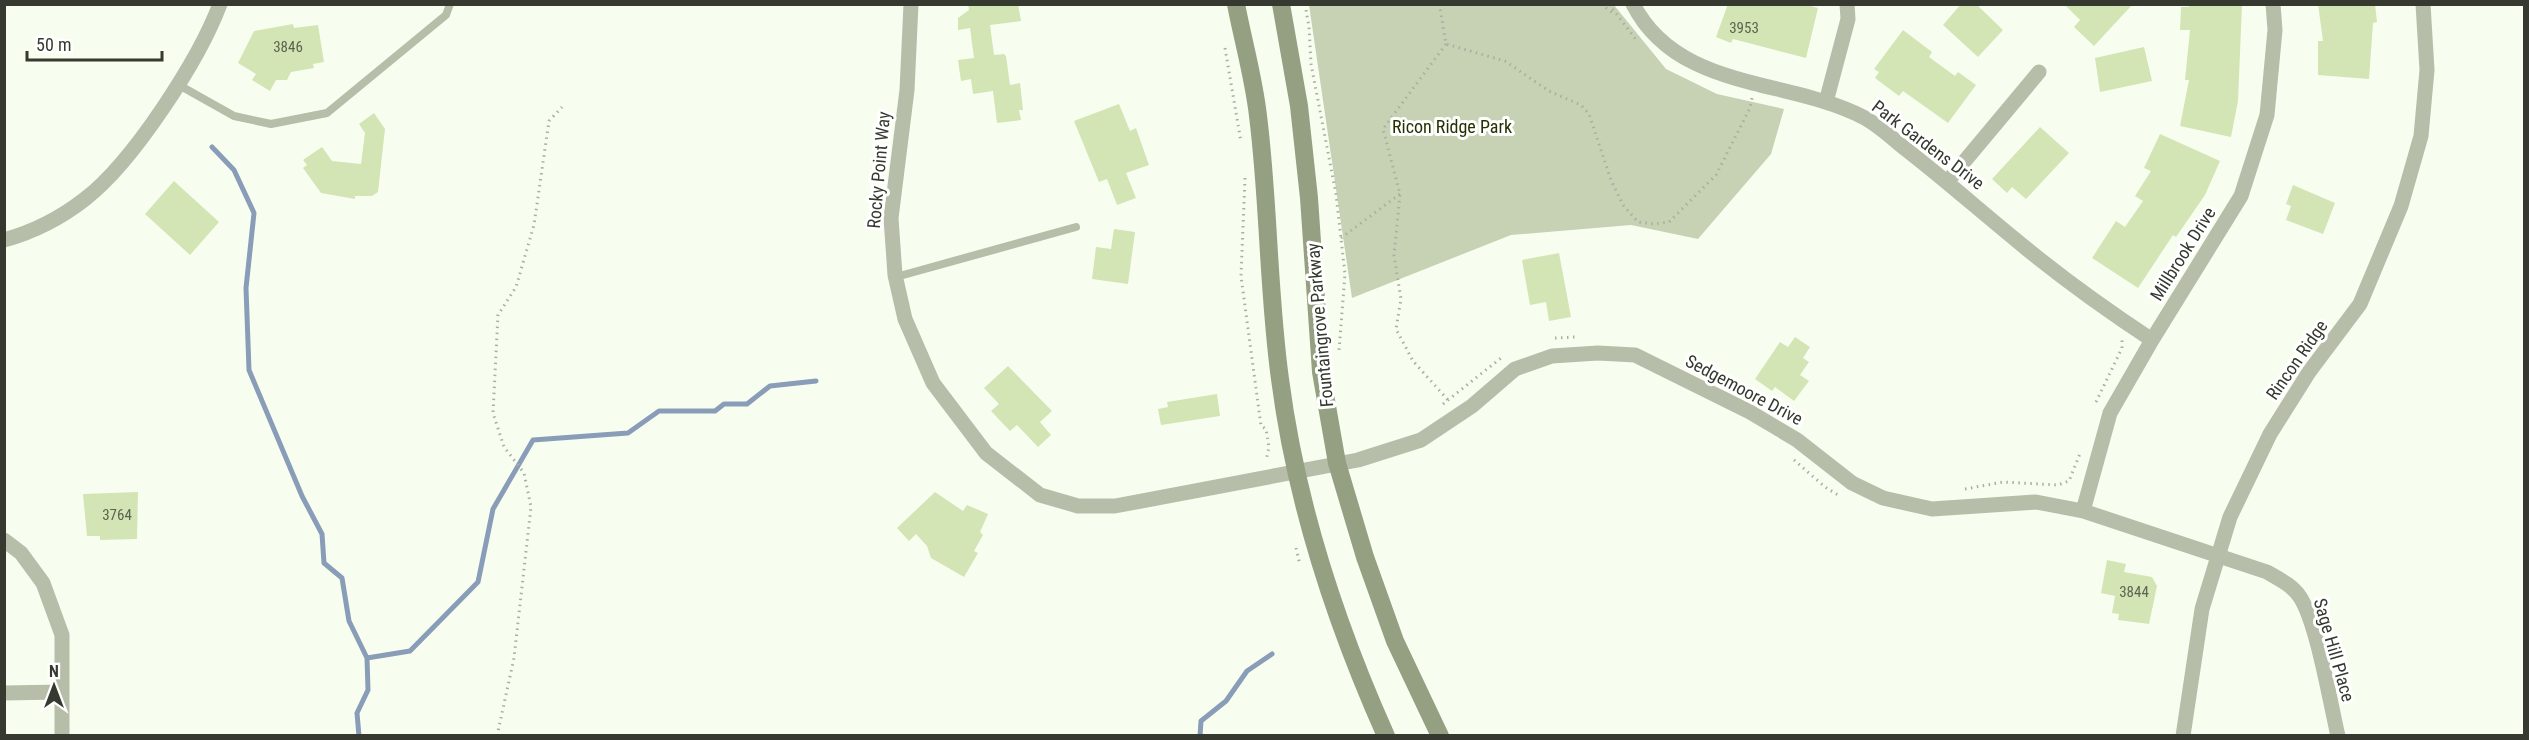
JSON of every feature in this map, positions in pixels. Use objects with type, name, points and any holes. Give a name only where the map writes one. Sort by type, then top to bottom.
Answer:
[{"type":"main road","points":[[1236,4],[1258,114],[1279,378],[1296,471],[1322,569],[1351,657],[1386,735]]},
{"type":"main road","name":"Fountaingrove Parkway","points":[[1281,4],[1299,106],[1309,198],[1321,372],[1337,463],[1365,557],[1395,641],[1440,735]]},
{"type":"street","points":[[4,240],[26,234],[86,198],[119,165],[162,110],[213,23],[220,4]]},
{"type":"street","name":"Rocky Point Way","points":[[911,4],[907,90],[891,218],[896,277],[905,319],[933,383],[986,453],[1040,495],[1078,506],[1115,507],[1296,471]]},
{"type":"street","name":"Park Gardens Drive","points":[[1633,4],[1657,39],[1696,65],[1826,102],[1864,118],[1948,181],[2026,248],[2088,296],[2152,340]]},
{"type":"street","points":[[1826,102],[1848,19],[1847,4]]},
{"type":"street","name":"Millbrook Drive","points":[[2083,511],[2110,413],[2241,196],[2267,115],[2275,30],[2273,4]]},
{"type":"street","name":"Rincon Ridge","points":[[2184,735],[2202,609],[2230,517],[2270,434],[2309,372],[2360,304],[2401,206],[2421,136],[2427,69],[2423,4]]},
{"type":"street","points":[[1948,181],[2039,72]]},
{"type":"street","name":"Sedgemoore Drive","points":[[1296,471],[1358,460],[1421,440],[1472,406],[1515,369],[1552,356],[1598,353],[1635,355],[1750,412],[1797,440],[1852,483],[1882,498],[1932,509],[2036,502],[2083,511],[2218,554]]},
{"type":"street","points":[[4,540],[21,553],[43,583],[62,635],[62,735]]},
{"type":"street","name":"Sage Hill Place","points":[[2218,554],[2267,572],[2287,583],[2300,598],[2311,626],[2337,735]]},
{"type":"street","points":[[4,693],[61,692]]},
{"type":"lane","points":[[177,84],[234,116],[271,124],[327,113],[446,15],[450,4]]},
{"type":"lane","points":[[896,277],[1076,227]]},
{"type":"path","points":[[1305,4],[1311,64],[1336,194],[1345,274],[1339,353]]},
{"type":"path","points":[[1442,4],[1440,8],[1446,44],[1383,129],[1400,194],[1394,256],[1401,299],[1396,330],[1413,361],[1448,400]]},
{"type":"path","points":[[1601,4],[1615,15]]},
{"type":"path","points":[[1609,4],[1615,15],[1640,45]]},
{"type":"path","points":[[1224,39],[1243,154]]},
{"type":"path","points":[[1446,44],[1505,61],[1549,91],[1581,105],[1589,114],[1611,180],[1623,205],[1638,222],[1654,224],[1669,222],[1716,175],[1750,108],[1754,83]]},
{"type":"path","points":[[1742,96],[1762,101]]},
{"type":"path","points":[[497,735],[514,658],[531,507],[524,473],[504,447],[493,413],[498,315],[516,287],[534,225],[549,121],[562,106]]},
{"type":"path","points":[[1245,176],[1241,276],[1261,426],[1266,429],[1269,447],[1266,461]]},
{"type":"path","points":[[1341,238],[1400,194]]},
{"type":"path","points":[[2094,408],[2122,348],[2122,341],[2117,334]]},
{"type":"path","points":[[1554,339],[1564,336],[1586,338]]},
{"type":"path","points":[[1436,409],[1504,356]]},
{"type":"path","points":[[1956,489],[2003,482],[2058,485],[2069,480],[2082,447]]},
{"type":"path","points":[[1789,456],[1825,487],[1842,497]]},
{"type":"green space","name":"Ricon Ridge Park","points":[[1309,5],[1614,5],[1666,69],[1717,94],[1784,109],[1771,154],[1698,239],[1631,225],[1511,235],[1352,298]]},
{"type":"building","points":[[968,4],[1018,4],[1021,21],[990,25],[994,55],[1004,54],[1006,56],[1010,85],[1020,83],[1023,110],[1019,110],[1021,120],[997,123],[993,91],[973,94],[971,79],[961,81],[958,60],[974,58],[970,28],[958,30],[958,18],[969,10]]},
{"type":"building","points":[[1728,4],[1804,4],[1818,8],[1806,58],[1733,39],[1731,43],[1716,37]]},
{"type":"building","points":[[1961,4],[1976,4],[2003,30],[1978,57],[1943,25]]},
{"type":"building","points":[[2064,4],[2133,4],[2094,46],[2074,27],[2080,20]]},
{"type":"building","points":[[2189,4],[2242,5],[2238,101],[2231,137],[2180,126],[2189,80],[2185,80],[2190,30],[2180,30],[2181,7],[2189,7]]},
{"type":"building","points":[[2318,4],[2375,4],[2377,22],[2373,23],[2369,79],[2318,75],[2318,41],[2323,41]]},
{"type":"building","points":[[293,24],[294,28],[318,25],[324,62],[313,64],[314,68],[291,72],[287,80],[276,80],[270,91],[252,80],[256,74],[238,63],[254,31]]},
{"type":"building","points":[[1903,30],[1932,52],[1929,57],[1955,76],[1958,72],[1976,85],[1948,123],[1903,91],[1899,96],[1875,78],[1879,72],[1874,69]]},
{"type":"building","points":[[2144,47],[2152,81],[2100,92],[2095,58]]},
{"type":"building","points":[[1119,104],[1130,131],[1136,128],[1149,165],[1126,173],[1136,198],[1117,205],[1107,179],[1099,182],[1074,121]]},
{"type":"building","points":[[374,113],[385,129],[378,192],[372,196],[355,196],[355,199],[321,193],[303,168],[307,165],[303,160],[322,147],[332,161],[361,164],[365,133],[359,124]]},
{"type":"building","points":[[2040,127],[2069,153],[2026,199],[2012,187],[2007,193],[1992,179]]},
{"type":"building","points":[[2160,134],[2220,161],[2205,195],[2176,237],[2173,235],[2138,288],[2092,258],[2116,221],[2125,227],[2143,201],[2135,196],[2151,171],[2144,168]]},
{"type":"building","points":[[174,181],[219,222],[190,255],[145,214]]},
{"type":"building","points":[[2293,185],[2335,203],[2323,234],[2286,220],[2291,206],[2286,204]]},
{"type":"building","points":[[1114,229],[1135,232],[1128,284],[1092,279],[1096,247],[1111,249]]},
{"type":"building","points":[[1559,253],[1571,317],[1549,321],[1546,302],[1530,305],[1522,260]]},
{"type":"building","points":[[1795,337],[1810,347],[1803,358],[1809,362],[1800,375],[1809,381],[1794,401],[1775,387],[1772,391],[1755,379],[1780,342],[1788,347]]},
{"type":"building","points":[[1008,366],[1052,411],[1040,422],[1051,435],[1038,447],[1017,425],[1010,431],[991,411],[999,404],[984,388]]},
{"type":"building","points":[[1217,394],[1220,416],[1161,425],[1158,409],[1168,407],[1167,402]]},
{"type":"building","points":[[138,492],[137,539],[100,540],[100,536],[87,536],[83,494]]},
{"type":"building","points":[[935,492],[963,511],[967,505],[988,514],[980,532],[983,535],[974,551],[978,553],[964,577],[931,558],[927,546],[916,534],[909,541],[897,528]]},
{"type":"building","points":[[2107,560],[2126,564],[2124,572],[2152,577],[2157,586],[2149,624],[2118,620],[2119,614],[2112,613],[2115,596],[2101,593]]},
{"type":"waterway","points":[[212,147],[234,170],[254,213],[246,288],[249,370],[302,496],[322,534],[324,563],[342,578],[349,621],[367,658]]},
{"type":"waterway","points":[[359,736],[357,713],[368,690],[367,658],[410,651],[478,582],[493,509],[533,440],[628,433],[659,411],[715,411],[724,404],[747,404],[770,386],[816,381]]},
{"type":"waterway","points":[[1200,736],[1201,721],[1226,701],[1247,671],[1272,654]]}]
